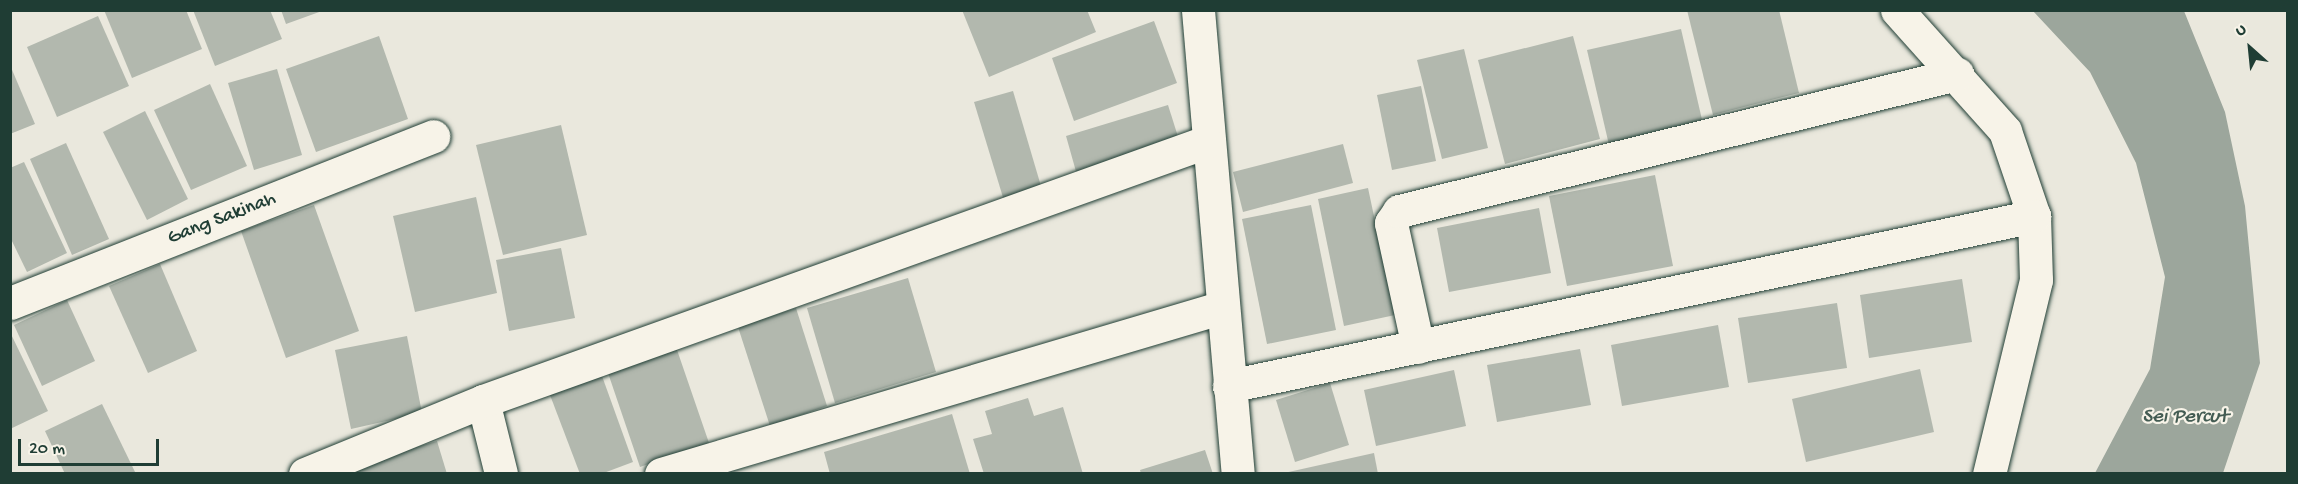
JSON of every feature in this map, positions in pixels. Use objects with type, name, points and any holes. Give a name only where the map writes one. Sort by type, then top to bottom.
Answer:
[{"type":"street","points":[[1198,10],[1206,142],[1238,474]]},
{"type":"street","points":[[1897,10],[1957,74],[2005,131],[2034,216],[2036,280],[1989,474]]},
{"type":"street","points":[[1418,346],[1391,223],[1399,211],[1957,74]]},
{"type":"street","name":"Gang Sakinah","points":[[10,303],[433,136]]},
{"type":"street","points":[[305,474],[483,401],[1206,142]]},
{"type":"street","points":[[1230,386],[2034,216]]},
{"type":"street","points":[[661,474],[1223,307]]},
{"type":"street","points":[[483,401],[501,474]]},
{"type":"water","name":"Sei Percut","points":[[2033,11],[2184,11],[2225,112],[2245,206],[2260,363],[2223,473],[2095,473],[2150,369],[2165,277],[2136,163],[2090,72]]},
{"type":"building","points":[[104,10],[186,10],[202,49],[132,78]]},
{"type":"building","points":[[193,10],[270,10],[282,39],[215,66]]},
{"type":"building","points":[[281,10],[322,10],[322,11],[286,24]]},
{"type":"building","points":[[962,10],[1087,10],[1096,32],[989,77]]},
{"type":"building","points":[[1687,10],[1779,10],[1799,93],[1713,115]]},
{"type":"building","points":[[98,16],[129,86],[57,117],[27,47]]},
{"type":"building","points":[[1154,21],[1177,83],[1074,121],[1052,58]]},
{"type":"building","points":[[1681,29],[1703,124],[1609,145],[1587,50]]},
{"type":"building","points":[[379,36],[408,119],[316,152],[286,69]]},
{"type":"building","points":[[1573,36],[1600,139],[1505,164],[1478,60]]},
{"type":"building","points":[[1464,49],[1488,148],[1442,159],[1417,60]]},
{"type":"building","points":[[10,65],[35,124],[10,134]]},
{"type":"building","points":[[277,69],[302,155],[254,170],[228,83]]},
{"type":"building","points":[[210,84],[247,166],[191,190],[154,110]]},
{"type":"building","points":[[1421,86],[1436,161],[1392,170],[1377,95]]},
{"type":"building","points":[[1013,91],[1043,193],[1005,204],[974,102]]},
{"type":"building","points":[[1168,105],[1180,143],[1077,175],[1066,136]]},
{"type":"building","points":[[145,111],[188,199],[147,220],[103,132]]},
{"type":"building","points":[[561,125],[587,235],[503,255],[476,145]]},
{"type":"building","points":[[66,143],[109,239],[72,255],[30,159]]},
{"type":"building","points":[[1343,144],[1353,183],[1243,212],[1233,172]]},
{"type":"building","points":[[24,162],[67,253],[27,272],[10,237],[10,168]]},
{"type":"building","points":[[1655,175],[1673,266],[1567,286],[1549,196]]},
{"type":"building","points":[[1368,188],[1395,315],[1344,326],[1318,199]]},
{"type":"building","points":[[476,197],[497,293],[415,312],[393,216]]},
{"type":"building","points":[[314,205],[359,331],[286,358],[241,231]]},
{"type":"building","points":[[1311,205],[1336,330],[1267,344],[1242,219]]},
{"type":"building","points":[[1539,208],[1551,273],[1449,292],[1437,228]]},
{"type":"building","points":[[561,248],[575,318],[509,331],[496,260]]},
{"type":"building","points":[[160,264],[197,351],[148,373],[109,286]]},
{"type":"building","points":[[908,278],[936,372],[835,403],[807,308]]},
{"type":"building","points":[[1962,279],[1972,342],[1869,358],[1860,295]]},
{"type":"building","points":[[67,300],[95,361],[42,386],[14,325]]},
{"type":"building","points":[[1837,303],[1847,368],[1748,383],[1738,318]]},
{"type":"building","points":[[796,308],[827,406],[770,426],[738,327]]},
{"type":"building","points":[[1718,325],[1729,387],[1622,406],[1611,345]]},
{"type":"building","points":[[10,332],[48,411],[10,429]]},
{"type":"building","points":[[407,336],[422,413],[351,429],[335,350]]},
{"type":"building","points":[[676,347],[709,443],[640,467],[607,370]]},
{"type":"building","points":[[1580,349],[1591,405],[1497,422],[1487,365]]},
{"type":"building","points":[[1920,369],[1934,432],[1806,462],[1792,399]]},
{"type":"building","points":[[1454,370],[1466,426],[1376,446],[1364,390]]},
{"type":"building","points":[[602,376],[633,462],[601,474],[580,474],[550,395]]},
{"type":"building","points":[[1330,383],[1349,445],[1295,462],[1276,400]]},
{"type":"building","points":[[1028,398],[1034,416],[1063,407],[1083,474],[984,474],[973,439],[992,434],[985,411]]},
{"type":"building","points":[[102,404],[136,474],[65,474],[45,431]]},
{"type":"building","points":[[952,414],[970,474],[830,474],[824,452]]},
{"type":"building","points":[[437,441],[447,474],[339,474],[338,470]]},
{"type":"building","points":[[1205,450],[1213,474],[1141,474],[1140,470]]},
{"type":"building","points":[[1374,453],[1378,474],[1284,474],[1284,473]]}]
